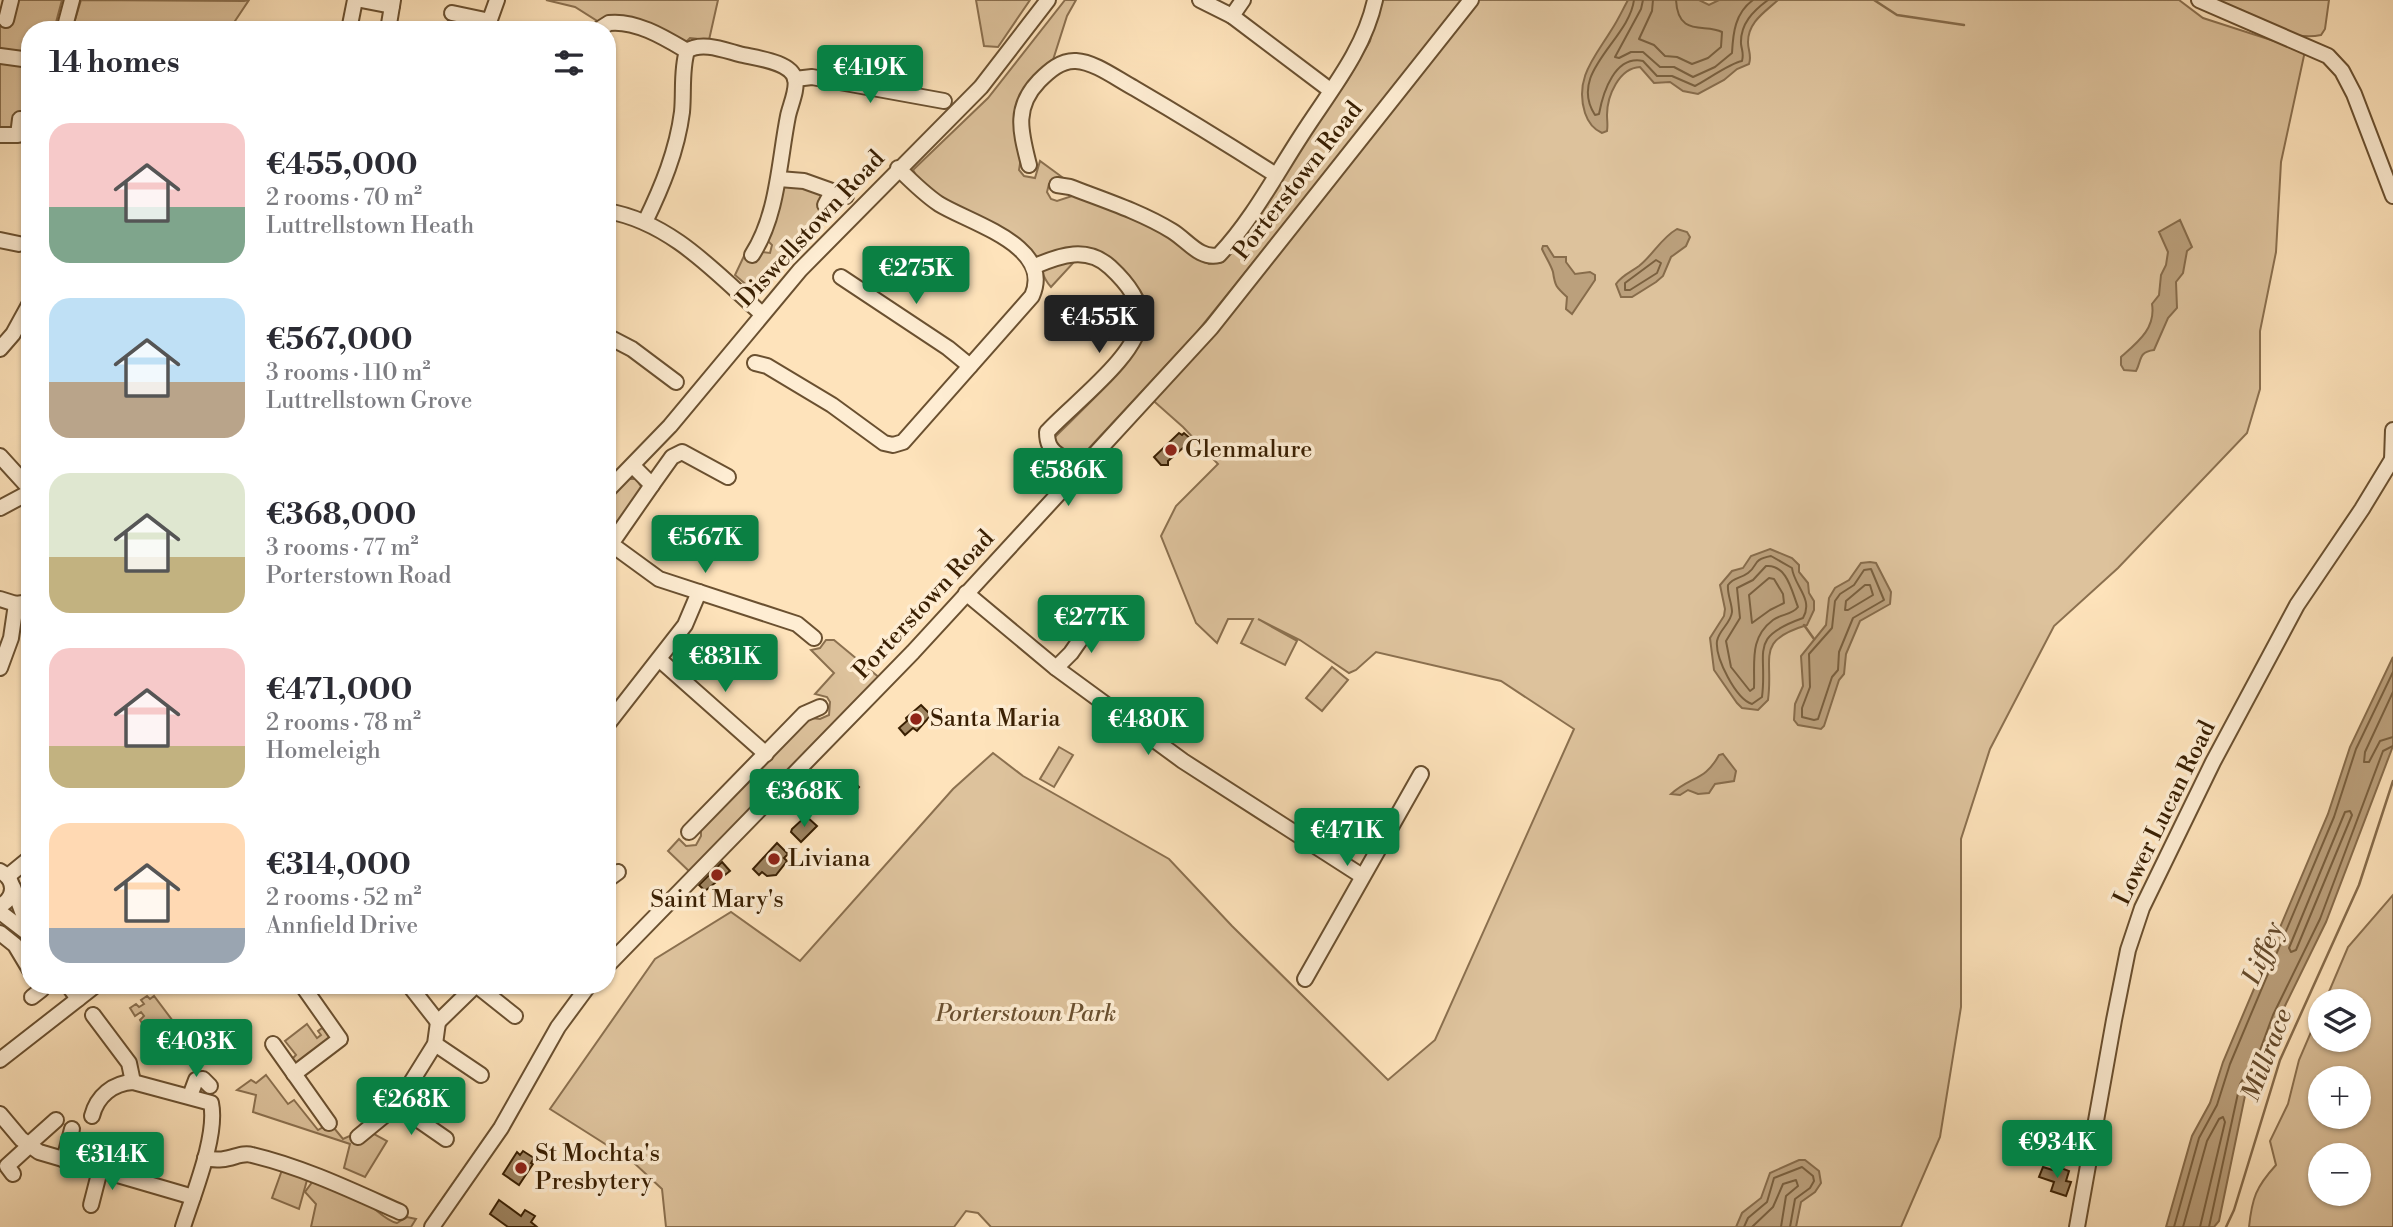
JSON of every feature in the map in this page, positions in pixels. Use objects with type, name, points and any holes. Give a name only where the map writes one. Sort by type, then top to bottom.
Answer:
[{"type":"street","points":[[6,20],[10,0]]},
{"type":"street","points":[[66,21],[72,0]]},
{"type":"street","points":[[351,21],[355,0]]},
{"type":"street","points":[[360,0],[392,3],[389,21]]},
{"type":"street","points":[[489,21],[497,0]]},
{"type":"street","name":"Diswellstown Road","points":[[616,482],[633,466],[762,314],[898,168],[981,87],[1048,0]]},
{"type":"street","points":[[1200,0],[1232,16],[1330,90]]},
{"type":"street","points":[[1232,16],[1244,0]]},
{"type":"street","points":[[1057,185],[1070,187],[1149,218],[1211,258],[1219,255],[1250,217],[1362,42],[1376,0]]},
{"type":"street","name":"Porterstown Road","points":[[616,957],[823,746],[1211,328],[1471,0]]},
{"type":"street","points":[[2199,0],[2328,56],[2342,71],[2354,94],[2393,196]]},
{"type":"street","points":[[452,13],[476,21]]},
{"type":"street","points":[[616,22],[659,35],[687,51],[699,47],[727,50],[780,65],[795,79],[812,77],[944,101]]},
{"type":"street","points":[[645,222],[667,173],[678,135],[687,51]]},
{"type":"street","points":[[0,56],[21,59]]},
{"type":"street","points":[[1029,165],[1019,121],[1023,103],[1031,89],[1053,68],[1062,63],[1078,61],[1118,79],[1276,175]]},
{"type":"street","points":[[760,249],[779,179],[795,79]]},
{"type":"street","points":[[0,135],[18,135],[20,119]]},
{"type":"street","points":[[755,363],[783,375],[832,405],[884,443],[893,445],[903,442],[1032,296],[1037,285],[1035,266],[1024,251],[935,201],[898,168]]},
{"type":"street","points":[[779,179],[804,181],[834,198]]},
{"type":"street","points":[[616,214],[645,222],[694,253],[762,314]]},
{"type":"street","points":[[0,240],[19,244]]},
{"type":"street","points":[[1035,266],[1074,253],[1091,254],[1109,266],[1125,284],[1137,302],[1141,318],[1136,334],[1121,357],[1086,396],[1047,432],[1047,442],[1052,452],[1060,456]]},
{"type":"street","points":[[841,277],[948,348],[970,366]]},
{"type":"street","points":[[0,349],[21,332]]},
{"type":"street","points":[[616,341],[632,349],[676,382]]},
{"type":"street","points":[[2392,459],[2393,430]]},
{"type":"street","points":[[616,533],[673,457],[682,452],[728,477]]},
{"type":"street","points":[[0,456],[21,480]]},
{"type":"street","name":"Lower Lucan Road","points":[[2077,1227],[2128,950],[2142,908],[2213,762],[2287,624],[2392,459]]},
{"type":"street","points":[[633,466],[652,485]]},
{"type":"street","points":[[0,508],[21,495]]},
{"type":"street","points":[[616,547],[650,574],[797,624],[814,638]]},
{"type":"street","points":[[616,714],[660,660],[690,616],[699,592]]},
{"type":"street","points":[[966,593],[1056,668],[1183,761],[1362,876]]},
{"type":"street","points":[[0,599],[21,603]]},
{"type":"street","points":[[0,668],[21,609]]},
{"type":"street","points":[[1056,668],[1071,653],[1094,620]]},
{"type":"street","points":[[660,660],[766,754]]},
{"type":"street","points":[[689,832],[804,714],[820,707]]},
{"type":"street","points":[[1305,979],[1421,774]]},
{"type":"street","points":[[7,878],[21,866]]},
{"type":"street","points":[[7,878],[9,899],[0,909],[21,926]]},
{"type":"street","points":[[7,878],[21,912]]},
{"type":"street","points":[[0,933],[15,945],[21,955]]},
{"type":"street","points":[[74,994],[78,999]]},
{"type":"street","points":[[0,1060],[84,994]]},
{"type":"street","points":[[294,1074],[340,1039],[308,994]]},
{"type":"street","points":[[416,994],[438,1022]]},
{"type":"street","points":[[358,1138],[397,1105],[435,1044],[438,1022],[467,994]]},
{"type":"street","points":[[487,994],[515,1016]]},
{"type":"street","points":[[432,1227],[516,1104],[558,1027],[582,994]]},
{"type":"street","points":[[93,1015],[130,1063],[133,1082]]},
{"type":"street","points":[[273,1044],[329,1123]]},
{"type":"street","points":[[435,1044],[481,1076]]},
{"type":"street","points":[[190,1096],[196,1080],[203,1079],[210,1086]]},
{"type":"street","points":[[92,1116],[97,1100],[116,1084],[133,1082],[211,1103],[213,1114],[205,1158],[183,1227]]},
{"type":"street","points":[[397,1105],[446,1139]]},
{"type":"street","points":[[0,1114],[29,1145],[64,1160],[192,1198]]},
{"type":"street","points":[[13,1174],[7,1166],[57,1120]]},
{"type":"street","points":[[64,1160],[72,1129]]},
{"type":"street","points":[[205,1158],[224,1161],[249,1153],[356,1192],[400,1212]]},
{"type":"street","points":[[91,1205],[100,1170]]},
{"type":"green space","points":[[16,0],[62,0],[56,21],[21,21],[21,136],[13,130],[0,132],[0,24],[10,25]]},
{"type":"green space","points":[[81,0],[249,0],[235,21],[75,21]]},
{"type":"green space","points":[[546,0],[718,0],[709,40],[690,38],[685,43],[616,26],[616,21],[597,21],[575,7]]},
{"type":"green space","points":[[976,0],[1030,0],[998,47],[984,46]]},
{"type":"green space","points":[[1065,0],[1076,0],[1067,16],[1052,63],[1015,122],[1021,158],[1019,170],[1024,176],[1035,178],[1040,161],[1062,177],[1049,184],[1047,192],[1051,199],[1057,201],[1075,195],[1161,231],[1209,264],[1223,262],[1253,224],[1309,132],[1347,81],[1370,41],[1380,0],[1465,0],[1197,332],[1079,459],[1058,446],[1055,437],[1118,373],[1133,352],[1143,333],[1148,314],[1144,297],[1125,276],[1086,249],[1051,287],[1032,250],[1014,237],[948,204],[922,183],[913,170],[988,98]]},
{"type":"green space","name":"Porterstown Park","points":[[1473,0],[2179,0],[2203,18],[2305,51],[2281,162],[2276,252],[2260,331],[2260,389],[2247,433],[2118,568],[2054,626],[1990,749],[1961,839],[1961,1007],[1940,1137],[1901,1227],[991,1227],[978,1213],[966,1211],[954,1227],[666,1227],[662,1189],[632,1161],[550,1109],[655,959],[731,912],[800,961],[953,789],[993,753],[1023,776],[1169,859],[1232,926],[1388,1080],[1435,1040],[1574,729],[1501,681],[1376,652],[1349,673],[1300,640],[1258,619],[1297,641],[1285,665],[1241,643],[1253,619],[1228,619],[1217,643],[1196,623],[1161,536],[1176,506],[1218,464],[1183,427],[1148,396]]},
{"type":"green space","points":[[2218,0],[2329,0],[2325,29],[2321,35],[2308,36],[2268,27],[2217,4]]},
{"type":"green space","points":[[783,186],[811,187],[833,203],[845,201],[757,294],[735,275],[744,256],[754,259],[761,252],[770,253],[772,245],[766,239]]},
{"type":"green space","points":[[629,479],[636,479],[642,488],[616,526],[616,491]]},
{"type":"green space","points":[[826,640],[834,640],[881,679],[691,873],[668,851],[679,839],[686,846],[696,845],[701,836],[701,827],[810,718],[820,719],[829,715],[830,702],[827,697],[815,694],[834,673],[811,650],[820,648]]},
{"type":"green space","points":[[1332,667],[1348,680],[1322,711],[1306,698]]},
{"type":"green space","points":[[1059,747],[1073,755],[1054,787],[1040,779]]},
{"type":"green space","points":[[2393,895],[2393,1227],[2249,1227],[2256,1193],[2276,1165],[2270,1141],[2288,1104],[2299,1060],[2308,1039],[2308,1052],[2371,1052],[2371,989],[2330,989],[2348,947]]},
{"type":"green space","points":[[147,996],[150,999],[154,996],[185,1037],[169,1049],[162,1040],[157,1043],[154,1039],[159,1035],[155,1030],[151,1033],[148,1030],[152,1026],[148,1021],[143,1025],[140,1020],[144,1016],[141,1012],[135,1016],[130,1008],[136,1004],[139,1007],[144,1004],[141,1000]]},
{"type":"green space","points":[[307,1024],[317,1038],[321,1035],[318,1031],[322,1028],[329,1033],[329,1038],[297,1065],[292,1059],[296,1055],[285,1041]]},
{"type":"green space","points":[[266,1075],[288,1104],[294,1100],[318,1130],[330,1123],[343,1139],[365,1129],[387,1141],[365,1177],[344,1168],[350,1144],[253,1112],[256,1095],[237,1090],[251,1080],[256,1083]]},
{"type":"green space","points":[[282,1170],[307,1180],[299,1209],[272,1198]]},
{"type":"green space","points":[[313,1181],[365,1202],[384,1217],[397,1223],[407,1217],[416,1219],[411,1227],[311,1227],[316,1204],[305,1192]]},
{"type":"water","points":[[1628,0],[1699,0],[1709,5],[1719,0],[1778,0],[1758,18],[1751,29],[1748,42],[1749,64],[1698,94],[1683,91],[1670,82],[1654,83],[1640,67],[1626,72],[1612,92],[1607,131],[1602,133],[1591,125],[1585,113],[1582,100],[1584,78]]},
{"type":"water","points":[[2180,220],[2192,247],[2187,251],[2183,273],[2176,282],[2177,308],[2168,318],[2154,350],[2143,355],[2136,371],[2124,370],[2121,357],[2148,327],[2153,313],[2152,304],[2159,295],[2161,275],[2168,252],[2159,232]]},
{"type":"water","points":[[1677,229],[1687,232],[1690,237],[1686,246],[1671,257],[1663,276],[1632,297],[1621,297],[1616,284],[1618,281],[1644,262],[1666,237]]},
{"type":"water","points":[[1543,246],[1547,246],[1554,257],[1566,257],[1566,262],[1575,274],[1590,272],[1595,275],[1595,280],[1572,314],[1566,309],[1567,297],[1555,283]]},
{"type":"water","points":[[1770,549],[1792,558],[1799,565],[1799,572],[1808,583],[1809,593],[1814,601],[1814,610],[1807,625],[1779,637],[1773,644],[1769,662],[1768,700],[1758,710],[1742,708],[1714,670],[1710,638],[1724,616],[1720,585],[1732,571],[1743,568],[1751,556]]},
{"type":"water","points":[[1861,563],[1876,563],[1891,592],[1890,604],[1860,621],[1846,654],[1844,674],[1839,680],[1824,726],[1821,729],[1798,725],[1794,720],[1795,704],[1803,686],[1801,656],[1826,625],[1829,598],[1835,588],[1849,580]]},
{"type":"water","points":[[2393,657],[2393,746],[2326,922],[2279,1018],[2265,1056],[2247,1086],[2219,1221],[2214,1227],[2166,1227],[2192,1136],[2210,1103],[2223,1062],[2328,814],[2350,747]]},
{"type":"water","points":[[1723,754],[1736,771],[1734,781],[1715,784],[1709,793],[1698,794],[1688,790],[1680,795],[1671,794],[1703,774],[1719,755]]},
{"type":"water","points":[[1805,1160],[1819,1171],[1821,1183],[1815,1192],[1801,1202],[1796,1227],[1736,1227],[1742,1213],[1761,1198],[1770,1173]]},
{"type":"building","name":"Glenmalure","points":[[1179,433],[1184,433],[1192,440],[1168,461],[1168,465],[1161,465],[1154,457]]},
{"type":"building","name":"Santa Maria","points":[[921,705],[931,715],[917,731],[913,728],[905,735],[899,728]]},
{"type":"building","points":[[848,776],[859,787],[851,796],[857,802],[847,813],[835,802],[831,807],[825,801],[841,780],[843,782]]},
{"type":"building","points":[[806,816],[817,826],[801,842],[791,832]]},
{"type":"building","name":"Liviana","points":[[777,843],[788,854],[784,858],[787,861],[776,875],[767,876],[762,872],[759,875],[753,869]]},
{"type":"building","name":"Saint Mary's","points":[[722,862],[730,871],[705,891],[699,885]]},
{"type":"building","name":"St Mochta's Presbytery","points":[[523,1151],[534,1158],[519,1185],[503,1174],[517,1152],[520,1155]]},
{"type":"building","points":[[2043,1167],[2059,1172],[2061,1168],[2069,1171],[2066,1181],[2071,1182],[2066,1196],[2051,1191],[2054,1182],[2039,1177]]},
{"type":"building","points":[[499,1200],[521,1216],[525,1210],[535,1216],[531,1222],[537,1227],[508,1227],[490,1214]]},
{"type":"waterway","points":[[1874,0],[1897,15],[1964,25]]},
{"type":"waterway","points":[[1804,625],[1814,639]]},
{"type":"waterway","name":"Millrace","points":[[2226,1227],[2234,1210],[2280,1060],[2359,885],[2393,781]]},
{"type":"place","name":"Glenmalure","points":[[1171,450]]},
{"type":"place","name":"Santa Maria","points":[[916,719]]},
{"type":"place","name":"Liviana","points":[[774,859]]},
{"type":"place","name":"Saint Mary's","points":[[717,875]]},
{"type":"place","name":"St Mochta's Presbytery","points":[[521,1168]]},
{"type":"water label","name":"Liffey","points":[[2263,953]]}]
